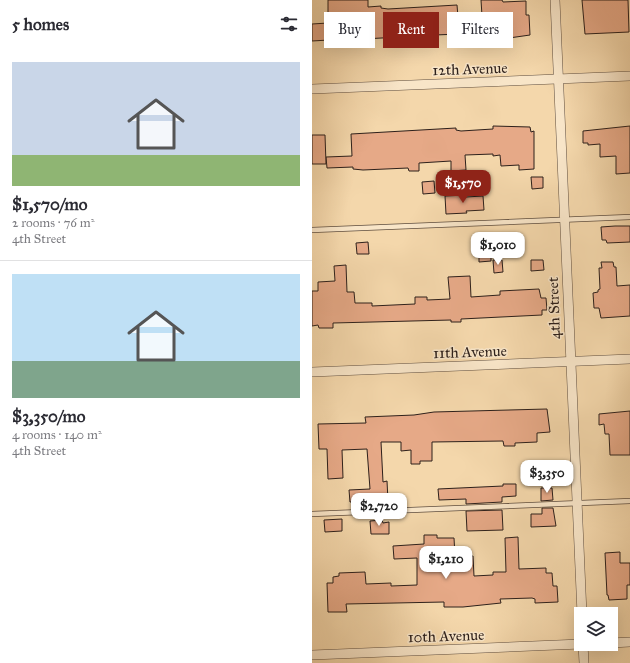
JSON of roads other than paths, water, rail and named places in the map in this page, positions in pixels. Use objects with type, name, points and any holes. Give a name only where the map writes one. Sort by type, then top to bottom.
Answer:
[{"type":"street","name":"4th Street","points":[[555,0],[582,607]]},
{"type":"street","name":"12th Avenue","points":[[312,89],[630,76]]},
{"type":"street","name":"11th Avenue","points":[[312,372],[630,359]]},
{"type":"street","points":[[618,643],[630,642]]},
{"type":"street","name":"10th Avenue","points":[[312,655],[574,644]]},
{"type":"street","points":[[583,651],[584,663]]},
{"type":"lane","points":[[312,230],[630,218]]},
{"type":"lane","points":[[312,514],[630,500]]}]
